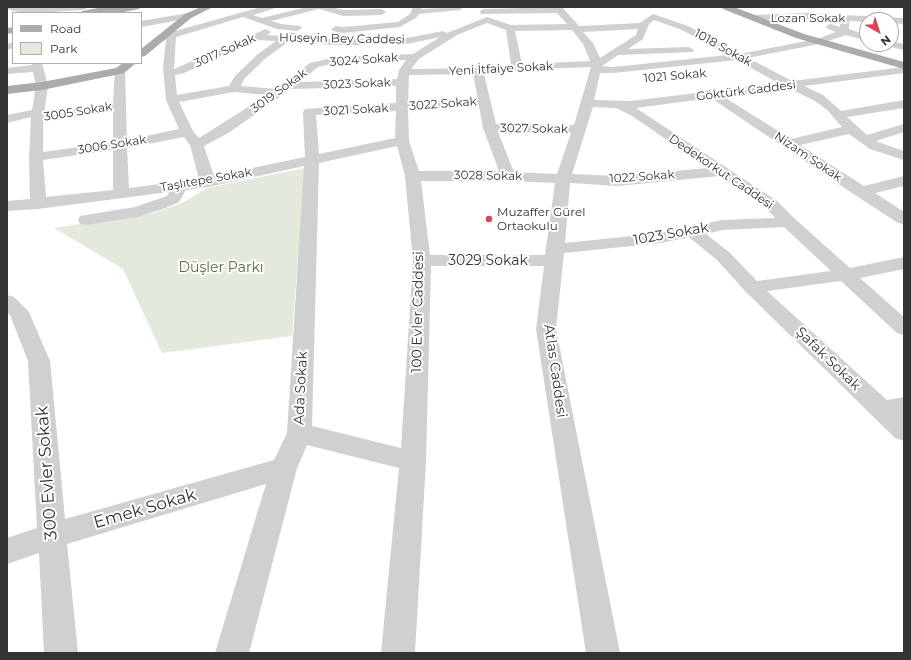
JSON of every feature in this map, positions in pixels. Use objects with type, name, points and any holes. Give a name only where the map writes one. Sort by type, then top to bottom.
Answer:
[{"type":"main road","points":[[90,12],[118,7]]},
{"type":"main road","points":[[110,12],[136,7]]},
{"type":"main road","points":[[142,53],[167,36],[188,16],[210,7]]},
{"type":"main road","points":[[726,7],[800,36],[904,66]]},
{"type":"main road","points":[[7,90],[42,86],[125,67]]},
{"type":"street","points":[[8,7],[25,11],[84,7]]},
{"type":"street","points":[[208,182],[197,145],[187,132],[172,100],[168,67],[167,36],[270,7]]},
{"type":"street","points":[[260,21],[317,7]]},
{"type":"street","points":[[322,7],[343,13],[377,10],[391,11]]},
{"type":"street","points":[[448,31],[456,7]]},
{"type":"street","points":[[327,29],[343,30],[405,22],[415,9],[460,7]]},
{"type":"street","points":[[798,7],[808,19],[844,32],[859,36]]},
{"type":"street","points":[[407,70],[448,31],[485,13],[558,8],[576,28],[588,43],[596,66],[640,37],[644,26],[576,28],[510,28],[485,13]]},
{"type":"street","points":[[234,89],[239,78],[262,56],[285,39],[307,28],[280,27],[242,14]]},
{"type":"street","name":"1018 Sokak","points":[[644,26],[650,14],[685,28],[791,85],[819,98],[839,115],[851,129],[865,140],[875,146],[904,156]]},
{"type":"street","points":[[142,24],[188,16]]},
{"type":"street","name":"Lozan Sokak","points":[[755,18],[805,16],[859,19]]},
{"type":"street","points":[[844,32],[845,18]]},
{"type":"street","name":"3017 Sokak","points":[[169,73],[180,71],[252,38],[280,27]]},
{"type":"street","points":[[510,28],[517,68]]},
{"type":"street","points":[[191,29],[212,33]]},
{"type":"street","name":"3019 Sokak","points":[[197,145],[225,129],[283,90],[314,65],[311,62],[330,46],[330,42],[346,30],[343,30]]},
{"type":"street","name":"Hüseyin Bey Caddesi","points":[[235,37],[330,42],[407,41],[448,31]]},
{"type":"street","name":"Yeni İtfaiye Sokak","points":[[407,70],[478,71],[517,68],[596,66],[618,70],[699,63],[739,57],[819,41],[844,32]]},
{"type":"street","points":[[616,52],[671,51],[720,46]]},
{"type":"street","points":[[646,51],[659,66]]},
{"type":"street","points":[[671,51],[682,64]]},
{"type":"street","name":"3024 Sokak","points":[[314,65],[336,60],[407,70]]},
{"type":"street","name":"1021 Sokak","points":[[699,63],[716,71]]},
{"type":"street","points":[[7,71],[37,65],[42,86],[38,116],[36,156],[38,204]]},
{"type":"street","name":"Atlas Caddesi","points":[[596,66],[587,103],[563,178],[546,329],[603,653]]},
{"type":"street","points":[[121,194],[119,105],[125,67]]},
{"type":"street","name":"3023 Sokak","points":[[172,100],[234,89],[283,90],[407,70]]},
{"type":"street","name":"100 Evler Caddesi","points":[[398,653],[413,461],[422,261],[414,176],[402,141],[402,107],[407,70]]},
{"type":"street","name":"1021 Sokak","points":[[618,70],[628,79],[646,78]]},
{"type":"street","name":"Göktürk Caddesi","points":[[587,103],[631,105],[904,70]]},
{"type":"street","points":[[478,71],[490,128],[508,176]]},
{"type":"street","name":"Nizam Sokak","points":[[712,94],[904,219]]},
{"type":"street","name":"3022 Sokak","points":[[402,107],[485,102]]},
{"type":"street","points":[[839,115],[904,104]]},
{"type":"street","name":"3005 Sokak","points":[[7,119],[119,105]]},
{"type":"street","name":"Dedekorkut Caddesi","points":[[620,105],[636,113],[771,204],[788,222],[904,328]]},
{"type":"street","name":"3021 Sokak","points":[[312,160],[309,112],[402,107]]},
{"type":"street","name":"3027 Sokak","points":[[490,128],[578,129]]},
{"type":"street","points":[[865,140],[904,128]]},
{"type":"street","points":[[789,144],[851,129]]},
{"type":"street","name":"3006 Sokak","points":[[36,156],[120,145],[187,132]]},
{"type":"street","name":"Taşlıtepe Sokak","points":[[7,206],[38,204],[121,194],[182,184],[208,182],[402,141]]},
{"type":"street","name":"Ada Sokak","points":[[232,653],[284,468],[299,433],[312,160]]},
{"type":"street","name":"1022 Sokak","points":[[563,178],[618,181],[721,171]]},
{"type":"street","name":"3028 Sokak","points":[[414,176],[508,176],[563,178]]},
{"type":"street","points":[[861,192],[904,181]]},
{"type":"street","points":[[86,220],[137,212],[157,206],[173,199],[182,184]]},
{"type":"street","name":"1023 Sokak","points":[[555,255],[662,238],[722,225],[788,222]]},
{"type":"street","name":"Şafak Sokak","points":[[692,231],[723,256],[752,287],[893,408],[904,431]]},
{"type":"street","name":"3029 Sokak","points":[[422,261],[555,255]]},
{"type":"street","points":[[752,287],[845,275],[904,263]]},
{"type":"street","name":"300 Evler Sokak","points":[[7,301],[19,312],[39,361],[61,653]]},
{"type":"street","points":[[299,433],[413,461]]},
{"type":"street","name":"Emek Sokak","points":[[7,550],[284,468]]},
{"type":"green space","name":"Düşler Parkı","points":[[305,168],[292,336],[162,353],[123,269],[54,228],[154,213],[184,202],[207,188]]},
{"type":"place","name":"Muzaffer Gürel Ortaokulu","points":[[489,219]]}]
